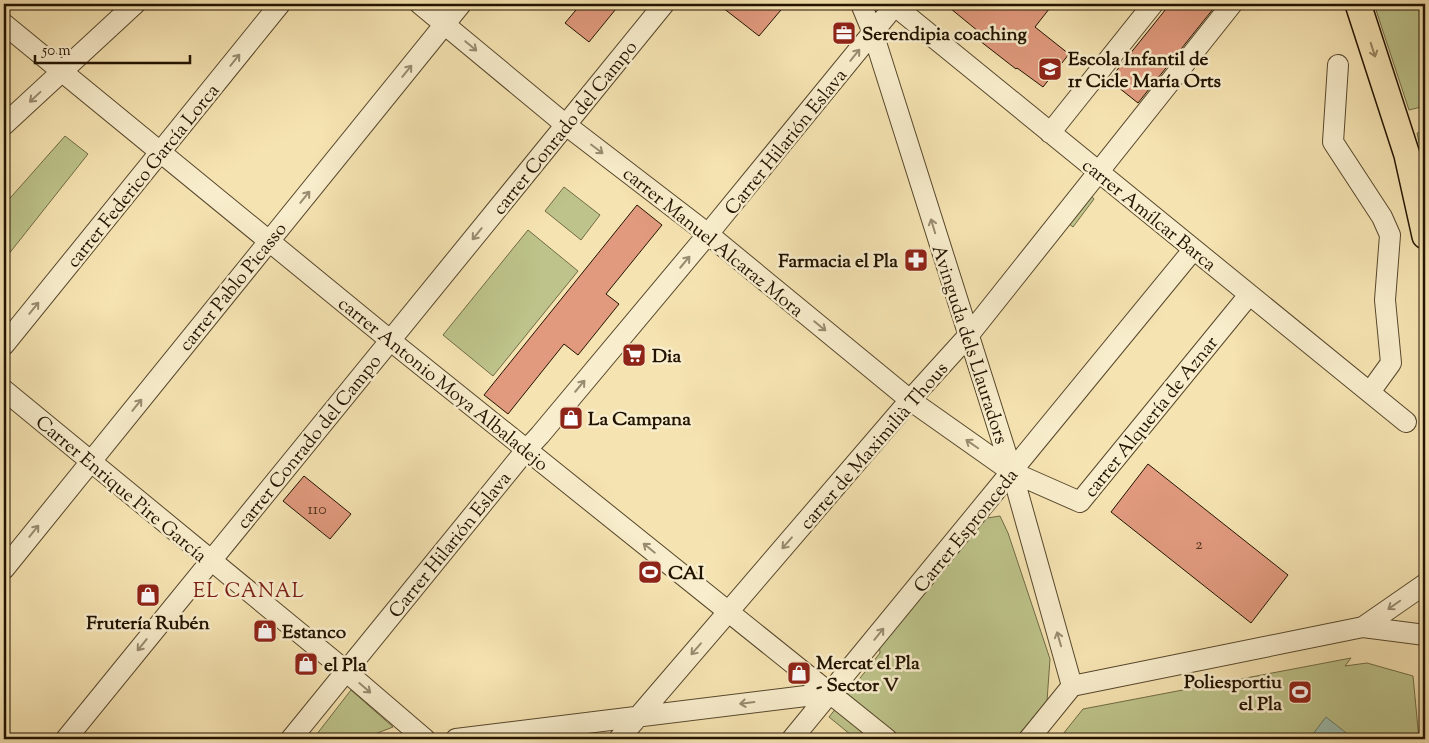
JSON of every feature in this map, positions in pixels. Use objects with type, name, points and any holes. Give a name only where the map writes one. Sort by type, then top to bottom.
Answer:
[{"type":"main road","points":[[1358,4],[1407,155],[1425,236]]},
{"type":"street","points":[[4,125],[135,4]]},
{"type":"street","name":"carrer Federico García Lorca","points":[[4,345],[280,4]]},
{"type":"street","name":"carrer Manuel Alcaraz Mora","points":[[420,4],[566,125],[708,234],[910,400],[1012,472]]},
{"type":"street","name":"carrer Pablo Picasso","points":[[4,569],[461,4]]},
{"type":"street","name":"carrer Conrado del Campo","points":[[66,739],[664,4]]},
{"type":"street","name":"Avinguda dels Llauradors","points":[[861,4],[873,33],[1012,472],[1072,686]]},
{"type":"street","points":[[1050,133],[1153,4]]},
{"type":"street","name":"carrer de Maximilià Thous","points":[[619,739],[910,400],[968,336],[1232,4]]},
{"type":"street","name":"Carrer Hilarión Eslava","points":[[291,739],[526,450],[708,234],[896,5]]},
{"type":"street","name":"carrer Amílcar Barca","points":[[896,5],[1193,250],[1406,422]]},
{"type":"street","name":"carrer Antonio Moya Albaladejo","points":[[4,24],[391,341],[887,739]]},
{"type":"street","points":[[1338,65],[1333,142],[1382,217],[1390,234],[1385,300],[1391,363],[1370,392]]},
{"type":"street","name":"Carrer Espronceda","points":[[792,739],[1193,250]]},
{"type":"street","name":"carrer Alquería de Aznar","points":[[1012,472],[1080,502],[1249,294]]},
{"type":"street","name":"Carrer Enrique Pire García","points":[[4,390],[346,671],[424,739]]},
{"type":"street","points":[[1363,627],[1425,584]]},
{"type":"street","points":[[1029,739],[1072,686],[1363,627],[1425,635]]},
{"type":"street","points":[[456,739],[830,693]]},
{"type":"street","points":[[777,718],[788,698]]},
{"type":"green space","points":[[1374,4],[1425,4],[1425,106],[1409,110]]},
{"type":"green space","points":[[1425,131],[1425,170],[1417,133]]},
{"type":"green space","points":[[65,136],[88,154],[4,260],[4,205]]},
{"type":"green space","points":[[564,187],[600,215],[581,240],[545,211]]},
{"type":"green space","points":[[1083,187],[1094,199],[1073,227],[1058,215]]},
{"type":"green space","points":[[528,230],[578,271],[493,376],[443,335]]},
{"type":"green space","points":[[1000,516],[1008,533],[1050,659],[1047,701],[1015,739],[856,739],[829,717],[880,653],[879,642],[977,524],[987,518]]},
{"type":"green space","name":"Poliesportiu el Pla","points":[[1351,658],[1345,666],[1367,663],[1413,676],[1419,739],[1059,739],[1083,709]]},
{"type":"green space","points":[[351,690],[393,727],[362,739],[313,739]]},
{"type":"shaded area","points":[[1326,717],[1354,739],[1309,739]]},
{"type":"building","points":[[581,4],[620,4],[589,42],[565,23]]},
{"type":"building","points":[[718,4],[786,4],[759,36]]},
{"type":"building","points":[[945,4],[1053,4],[1035,27],[1069,54],[1043,87],[980,41],[984,36]]},
{"type":"building","points":[[1170,4],[1217,4],[1138,103],[1109,80]]},
{"type":"building","points":[[637,205],[662,225],[606,294],[619,304],[578,355],[564,344],[508,414],[484,395]]},
{"type":"building","points":[[1148,464],[1288,575],[1251,623],[1111,512]]},
{"type":"building","points":[[304,476],[351,514],[330,539],[283,501]]},
{"type":"place","name":"Serendipia coaching","points":[[844,33]]},
{"type":"place","name":"Escola Infantil de 1r Cicle María Orts","points":[[1050,69]]},
{"type":"place","name":"Farmacia el Pla","points":[[916,260]]},
{"type":"place","name":"Dia","points":[[634,355]]},
{"type":"place","name":"La Campana","points":[[571,418]]},
{"type":"place","name":"CAI","points":[[650,572]]},
{"type":"place","name":"Frutería Rubén","points":[[148,595]]},
{"type":"place","name":"Estanco","points":[[265,631]]},
{"type":"place","name":"el Pla","points":[[306,664]]},
{"type":"place","name":"Mercat el Pla - Sector V","points":[[799,673]]},
{"type":"place","name":"Poliesportiu el Pla","points":[[1300,692]]},
{"type":"district","name":"EL CANAL","points":[[249,590]]}]
